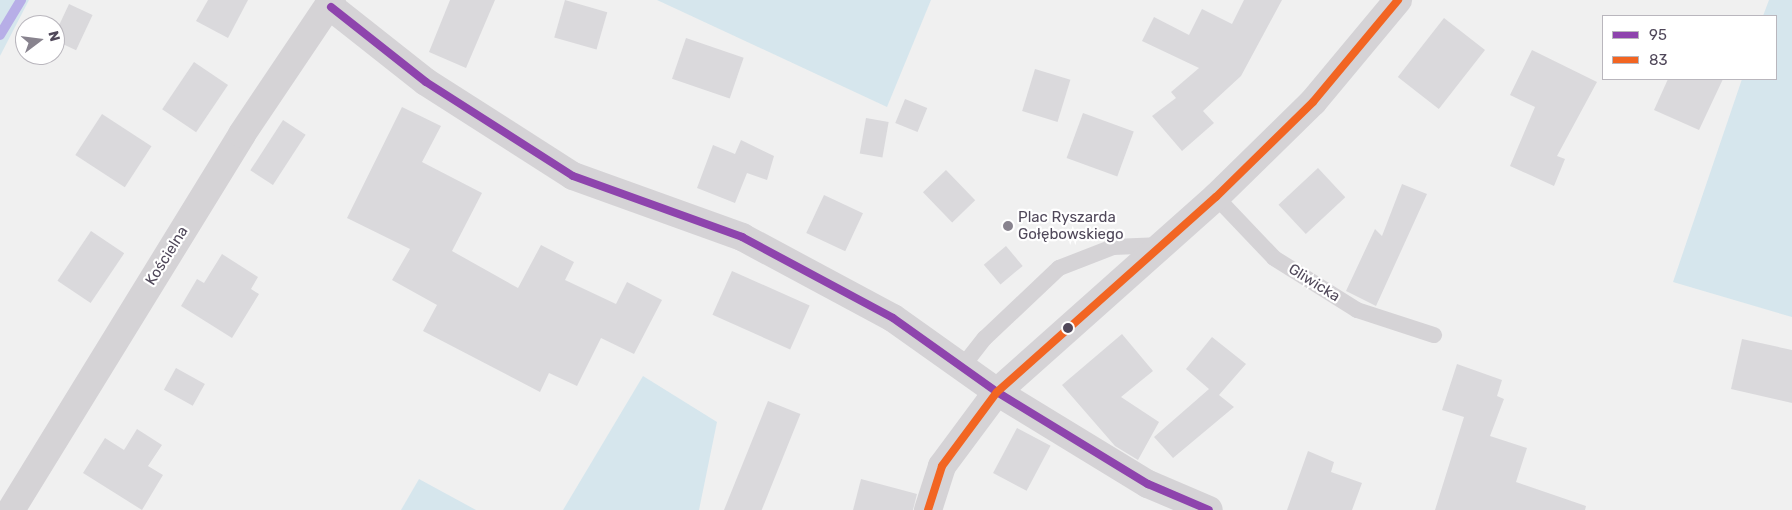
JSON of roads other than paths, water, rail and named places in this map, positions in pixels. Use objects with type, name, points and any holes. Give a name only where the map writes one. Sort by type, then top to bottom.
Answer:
[{"type":"street","points":[[928,510],[942,466],[997,392],[1216,197],[1313,102],[1398,0]]},
{"type":"street","points":[[332,3],[426,82],[573,176],[742,237],[893,318],[997,392],[1148,484],[1210,510]]},
{"type":"street","name":"Kościelna","points":[[11,510],[242,134],[332,3]]},
{"type":"lane","name":"Gliwicka","points":[[1216,197],[1274,258],[1357,310],[1434,334]]},
{"type":"lane","points":[[962,367],[985,338],[1059,268],[1113,247],[1162,245]]},
{"type":"waterway","points":[[0,35],[21,0]]},
{"type":"place","name":"Plac Ryszarda Gołębowskiego","points":[[1008,226]]}]
